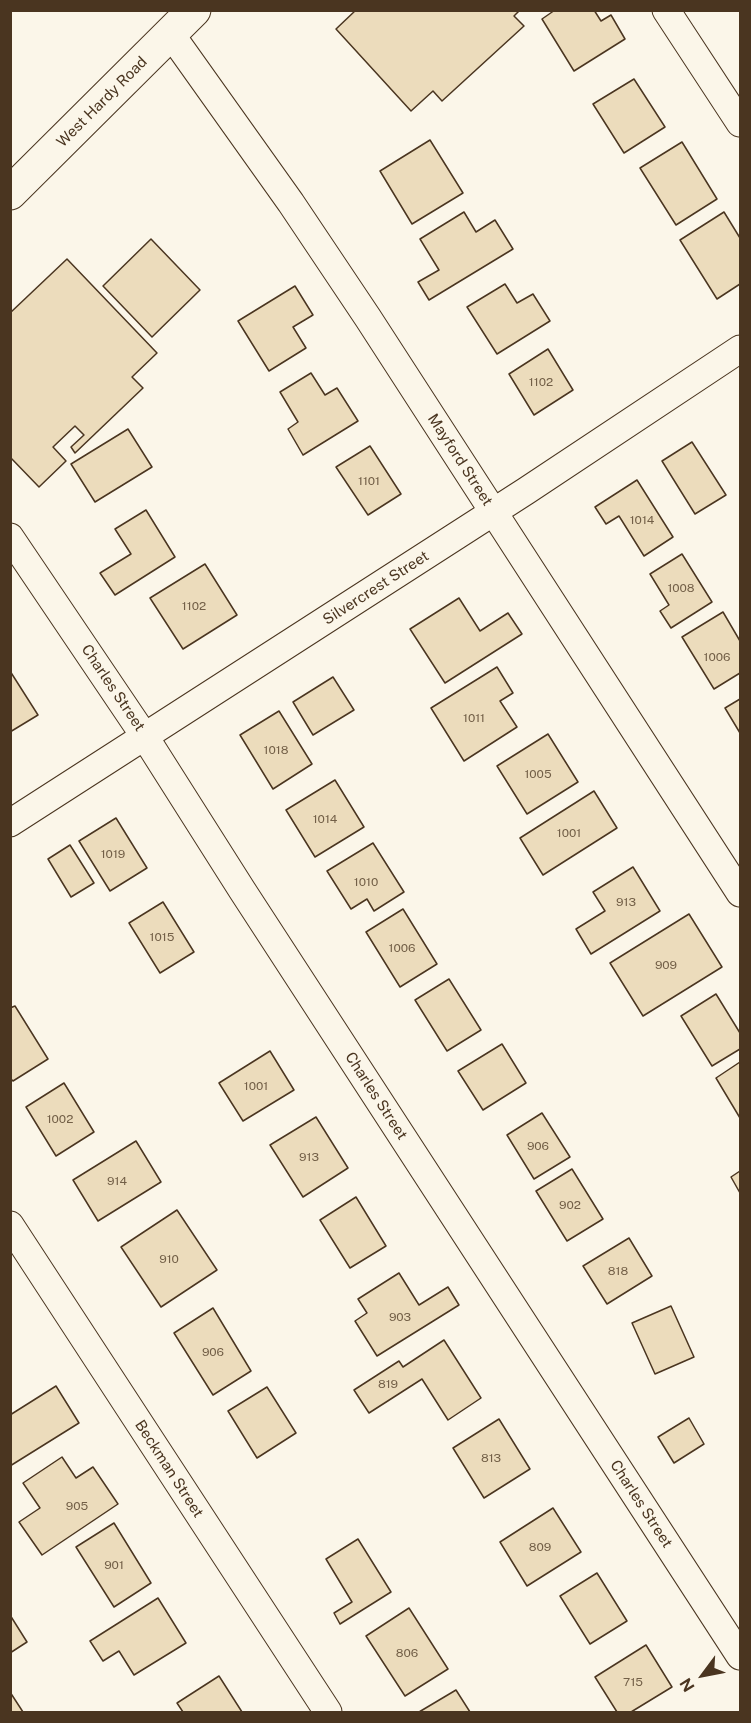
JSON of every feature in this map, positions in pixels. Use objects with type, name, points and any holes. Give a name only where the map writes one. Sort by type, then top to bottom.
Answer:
[{"type":"main road","name":"West Hardy Road","points":[[10,193],[194,10]]},
{"type":"street","points":[[666,10],[741,123]]},
{"type":"street","name":"Mayford Street","points":[[170,33],[349,289],[741,893]]},
{"type":"street","name":"Silvercrest Street","points":[[10,823],[493,512],[741,349]]},
{"type":"street","name":"Charles Street","points":[[10,537],[145,737],[254,910],[741,1656]]},
{"type":"street","name":"Beckman Street","points":[[10,1225],[328,1713]]},
{"type":"building","points":[[356,10],[520,10],[514,16],[524,26],[442,101],[433,91],[411,111],[336,29]]},
{"type":"building","points":[[555,10],[594,10],[601,21],[611,15],[625,39],[574,71],[542,19]]},
{"type":"building","points":[[634,79],[665,127],[624,153],[593,104]]},
{"type":"building","points":[[430,140],[463,193],[412,224],[380,171]]},
{"type":"building","points":[[682,142],[717,199],[676,225],[640,168]]},
{"type":"building","points":[[464,212],[476,232],[495,220],[513,249],[429,300],[418,282],[439,270],[420,239]]},
{"type":"building","points":[[724,212],[740,238],[740,284],[717,299],[680,240]]},
{"type":"building","points":[[151,239],[200,290],[152,337],[103,286]]},
{"type":"building","points":[[67,259],[157,353],[132,377],[143,388],[75,453],[71,447],[84,435],[75,426],[53,447],[66,461],[39,487],[10,457],[10,313]]},
{"type":"building","points":[[505,284],[517,303],[533,294],[550,321],[497,354],[467,307]]},
{"type":"building","points":[[295,286],[313,315],[293,327],[306,348],[269,371],[238,321]]},
{"type":"building","points":[[548,349],[573,390],[534,415],[509,374]]},
{"type":"building","points":[[311,373],[325,395],[337,388],[358,421],[303,455],[288,429],[298,422],[280,392]]},
{"type":"building","points":[[128,429],[152,467],[95,502],[71,464]]},
{"type":"building","points":[[692,442],[726,495],[695,514],[662,461]]},
{"type":"building","points":[[370,446],[401,494],[368,515],[336,467]]},
{"type":"building","points":[[637,480],[673,537],[644,556],[619,516],[606,524],[595,507]]},
{"type":"building","points":[[146,510],[175,557],[115,595],[100,573],[131,554],[115,529]]},
{"type":"building","points":[[682,554],[712,602],[671,628],[660,611],[669,605],[650,574]]},
{"type":"building","points":[[205,564],[237,615],[183,649],[150,598]]},
{"type":"building","points":[[459,598],[480,631],[508,613],[522,634],[445,683],[410,629]]},
{"type":"building","points":[[723,612],[740,641],[740,673],[714,689],[682,637]]},
{"type":"building","points":[[497,667],[513,693],[500,701],[517,727],[464,761],[431,708]]},
{"type":"building","points":[[10,671],[38,715],[10,732]]},
{"type":"building","points":[[333,677],[354,710],[313,735],[293,702]]},
{"type":"building","points":[[740,699],[740,733],[725,708]]},
{"type":"building","points":[[279,711],[312,764],[273,789],[240,735]]},
{"type":"building","points":[[548,734],[578,782],[527,814],[497,766]]},
{"type":"building","points":[[335,780],[364,827],[315,857],[286,810]]},
{"type":"building","points":[[594,791],[617,828],[543,875],[520,838]]},
{"type":"building","points":[[116,818],[147,868],[110,891],[79,841]]},
{"type":"building","points":[[373,843],[404,892],[374,911],[367,899],[351,909],[327,871]]},
{"type":"building","points":[[70,845],[94,883],[71,897],[48,859]]},
{"type":"building","points":[[633,867],[660,911],[591,954],[576,929],[605,911],[593,892]]},
{"type":"building","points":[[163,902],[194,952],[160,973],[129,923]]},
{"type":"building","points":[[403,909],[437,964],[400,987],[366,932]]},
{"type":"building","points":[[689,914],[722,967],[643,1016],[610,963]]},
{"type":"building","points":[[449,979],[481,1030],[447,1051],[415,1000]]},
{"type":"building","points":[[716,994],[740,1033],[740,1049],[712,1066],[681,1016]]},
{"type":"building","points":[[15,1006],[48,1059],[13,1081],[10,1078],[10,1008]]},
{"type":"building","points":[[502,1044],[526,1083],[483,1110],[458,1071]]},
{"type":"building","points":[[270,1051],[294,1090],[243,1121],[219,1083]]},
{"type":"building","points":[[740,1062],[740,1118],[716,1078]]},
{"type":"building","points":[[64,1083],[94,1132],[56,1156],[26,1107]]},
{"type":"building","points":[[542,1113],[570,1157],[534,1179],[507,1135]]},
{"type":"building","points":[[316,1117],[348,1168],[303,1197],[270,1145]]},
{"type":"building","points":[[136,1141],[161,1182],[98,1221],[73,1180]]},
{"type":"building","points":[[572,1169],[603,1219],[567,1241],[536,1191]]},
{"type":"building","points":[[740,1171],[740,1193],[731,1177]]},
{"type":"building","points":[[356,1197],[386,1246],[350,1268],[320,1220]]},
{"type":"building","points":[[177,1210],[217,1270],[161,1307],[121,1247]]},
{"type":"building","points":[[629,1238],[652,1276],[607,1304],[583,1266]]},
{"type":"building","points":[[399,1273],[419,1305],[448,1287],[459,1305],[377,1356],[355,1321],[367,1313],[358,1299]]},
{"type":"building","points":[[671,1306],[694,1357],[655,1374],[632,1323]]},
{"type":"building","points":[[213,1308],[251,1371],[213,1395],[174,1333]]},
{"type":"building","points":[[444,1340],[481,1398],[448,1420],[422,1379],[369,1413],[354,1390],[399,1361],[403,1367]]},
{"type":"building","points":[[56,1386],[79,1423],[10,1466],[10,1415]]},
{"type":"building","points":[[267,1387],[296,1433],[257,1458],[228,1411]]},
{"type":"building","points":[[689,1418],[704,1444],[674,1463],[658,1437]]},
{"type":"building","points":[[499,1419],[530,1469],[484,1498],[453,1448]]},
{"type":"building","points":[[62,1457],[76,1478],[93,1467],[118,1504],[42,1555],[19,1522],[40,1508],[23,1483]]},
{"type":"building","points":[[553,1508],[581,1552],[527,1586],[500,1542]]},
{"type":"building","points":[[114,1523],[151,1583],[114,1607],[76,1547]]},
{"type":"building","points":[[358,1539],[391,1592],[340,1624],[334,1613],[352,1602],[326,1559]]},
{"type":"building","points":[[597,1573],[627,1621],[590,1644],[560,1596]]},
{"type":"building","points":[[158,1598],[186,1643],[134,1675],[119,1651],[103,1661],[90,1641]]},
{"type":"building","points":[[409,1608],[448,1669],[405,1696],[366,1636]]},
{"type":"building","points":[[10,1615],[27,1642],[10,1653]]},
{"type":"building","points":[[646,1645],[672,1687],[631,1712],[617,1712],[595,1677]]},
{"type":"building","points":[[219,1676],[242,1712],[183,1712],[177,1703]]},
{"type":"building","points":[[456,1690],[470,1712],[419,1712]]},
{"type":"building","points":[[10,1692],[23,1712],[10,1712]]}]
